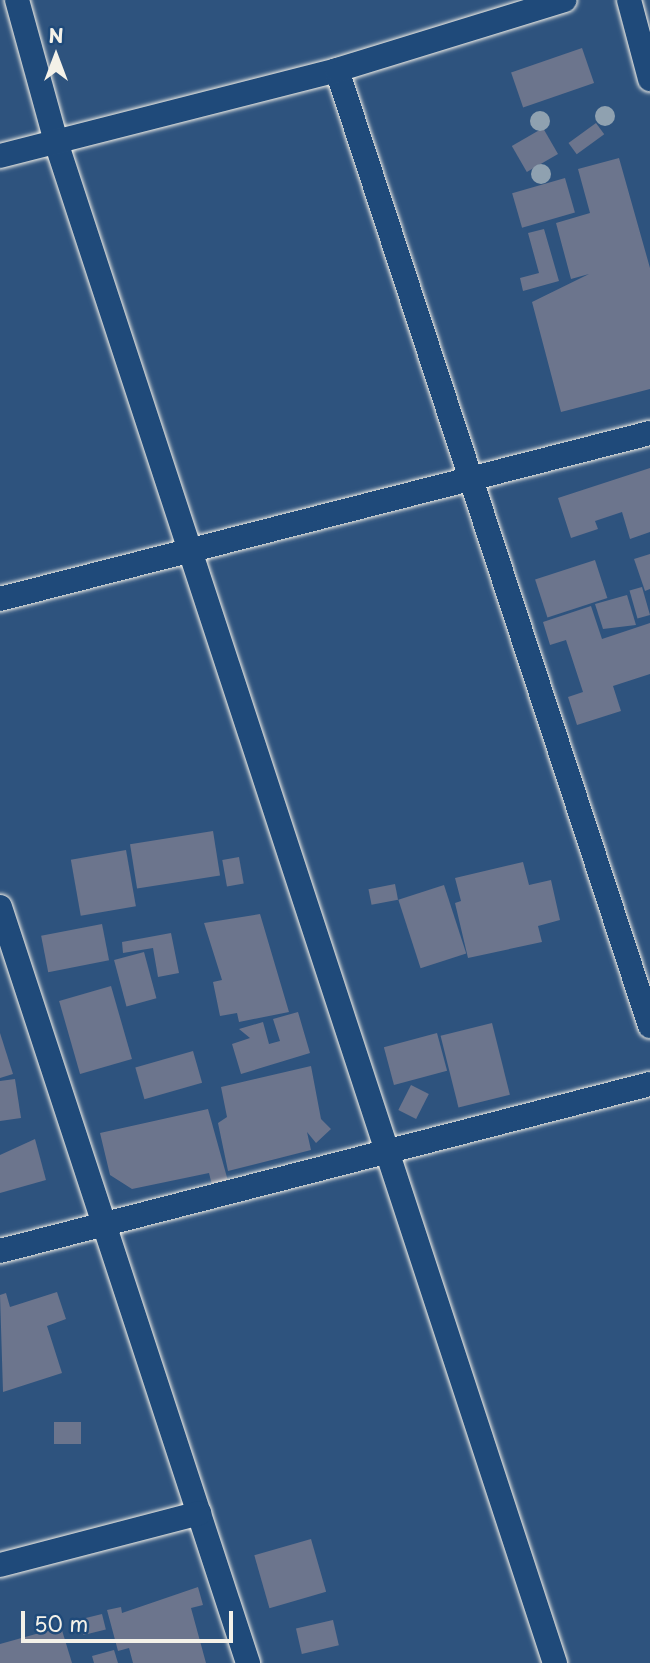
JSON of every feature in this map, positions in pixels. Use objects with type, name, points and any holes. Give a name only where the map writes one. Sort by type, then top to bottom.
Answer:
[{"type":"street","points":[[18,0],[55,142],[555,1663]]},
{"type":"street","points":[[0,156],[337,70],[564,0]]},
{"type":"street","points":[[629,0],[650,79]]},
{"type":"street","points":[[337,70],[650,1026]]},
{"type":"street","points":[[0,599],[650,433]]},
{"type":"street","points":[[0,907],[248,1663]]},
{"type":"street","points":[[0,1251],[650,1084]]},
{"type":"street","points":[[0,1565],[199,1513]]},
{"type":"building","points":[[582,48],[594,83],[523,107],[511,72]]},
{"type":"building","points":[[596,123],[604,134],[577,154],[568,143]]},
{"type":"building","points":[[543,128],[558,154],[527,172],[512,146]]},
{"type":"building","points":[[619,158],[650,268],[650,389],[561,412],[532,302],[589,274],[571,279],[556,223],[590,213],[578,169]]},
{"type":"building","points":[[565,178],[575,213],[522,228],[512,193]]},
{"type":"building","points":[[544,229],[559,281],[523,291],[520,278],[539,273],[528,233]]},
{"type":"building","points":[[650,468],[650,532],[630,539],[622,512],[595,521],[598,529],[571,538],[558,498]]},
{"type":"building","points":[[650,554],[650,589],[645,591],[634,559]]},
{"type":"building","points":[[595,560],[607,598],[547,618],[535,579]]},
{"type":"building","points":[[642,587],[650,615],[637,618],[630,591]]},
{"type":"building","points":[[627,595],[636,625],[603,629],[595,604]]},
{"type":"building","points":[[591,606],[602,639],[650,623],[650,674],[613,686],[621,711],[577,725],[568,697],[583,692],[566,640],[550,645],[543,622]]},
{"type":"building","points":[[213,831],[220,875],[137,889],[130,844]]},
{"type":"building","points":[[126,850],[136,906],[81,916],[71,860]]},
{"type":"building","points":[[239,857],[244,884],[227,887],[222,860]]},
{"type":"building","points":[[523,862],[529,885],[551,880],[560,920],[538,926],[542,942],[468,958],[455,903],[461,901],[455,878]]},
{"type":"building","points":[[395,884],[398,900],[372,905],[368,889]]},
{"type":"building","points":[[444,885],[466,953],[421,968],[398,900]]},
{"type":"building","points":[[260,914],[289,1012],[239,1022],[237,1013],[220,1016],[213,982],[222,980],[204,923]]},
{"type":"building","points":[[102,924],[109,960],[48,972],[41,936]]},
{"type":"building","points":[[171,933],[179,973],[158,977],[153,948],[123,953],[122,942]]},
{"type":"building","points":[[144,952],[156,998],[126,1006],[114,960]]},
{"type":"building","points":[[111,986],[132,1059],[80,1074],[59,1001]]},
{"type":"building","points":[[298,1012],[310,1053],[241,1074],[232,1044],[250,1038],[239,1029],[263,1022],[269,1044],[280,1041],[273,1019]]},
{"type":"building","points":[[492,1023],[510,1095],[458,1108],[441,1036]]},
{"type":"building","points":[[0,1033],[13,1074],[0,1078]]},
{"type":"building","points":[[437,1033],[447,1071],[394,1085],[384,1047]]},
{"type":"building","points":[[193,1051],[202,1083],[144,1099],[135,1068]]},
{"type":"building","points":[[311,1066],[321,1119],[331,1129],[316,1143],[307,1132],[311,1150],[228,1171],[218,1123],[227,1117],[221,1087]]},
{"type":"building","points":[[15,1079],[21,1118],[0,1121],[0,1081]]},
{"type":"building","points":[[411,1085],[429,1094],[416,1119],[398,1110]]},
{"type":"building","points":[[208,1109],[228,1181],[212,1185],[209,1173],[132,1189],[110,1175],[100,1133]]},
{"type":"building","points":[[35,1139],[46,1180],[0,1193],[0,1155]]},
{"type":"building","points":[[57,1292],[66,1319],[47,1326],[62,1373],[3,1392],[0,1295],[6,1293],[10,1307]]},
{"type":"building","points":[[54,1422],[81,1422],[81,1444],[54,1444]]},
{"type":"building","points":[[311,1539],[326,1592],[269,1608],[254,1555]]},
{"type":"building","points":[[198,1587],[203,1605],[191,1608],[206,1663],[133,1663],[129,1648],[118,1651],[107,1610],[121,1607],[122,1613]]},
{"type":"building","points":[[102,1614],[106,1630],[84,1635],[80,1620]]},
{"type":"building","points":[[333,1620],[339,1645],[302,1654],[296,1629]]},
{"type":"building","points":[[61,1627],[72,1663],[0,1663],[0,1644]]},
{"type":"building","points":[[114,1650],[118,1663],[94,1663],[92,1656]]}]
